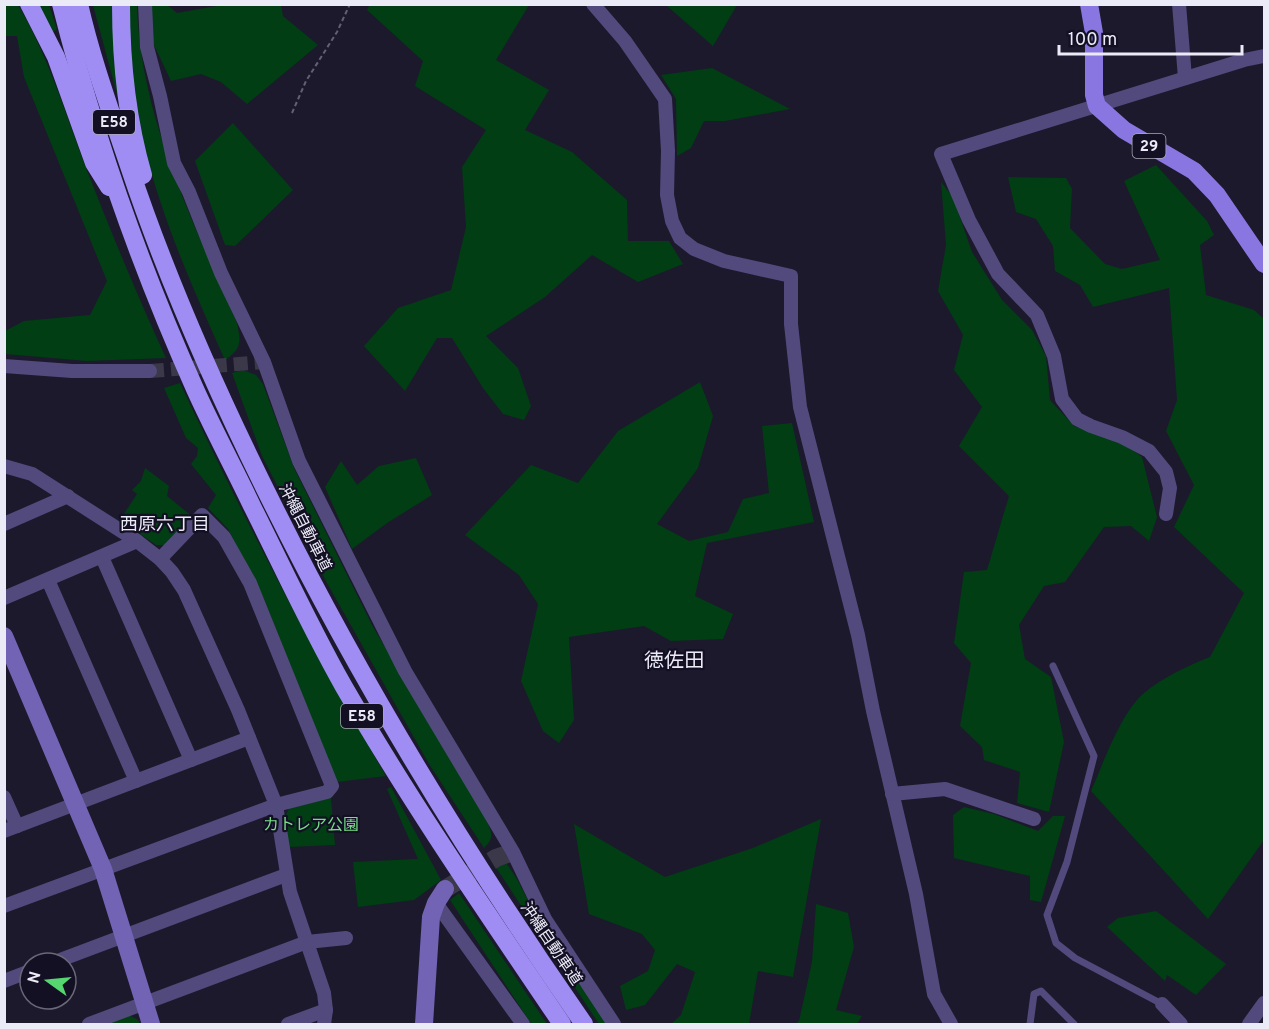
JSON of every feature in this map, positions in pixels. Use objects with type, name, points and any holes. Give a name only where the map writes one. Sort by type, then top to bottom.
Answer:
[{"type":"highway","points":[[29,4],[56,57],[94,163],[126,214]]},
{"type":"highway","name":"E58","points":[[61,4],[71,46],[126,214],[195,389],[292,588],[344,685],[433,832],[562,1024]]},
{"type":"highway","name":"沖縄自動車道","points":[[79,4],[92,54],[153,237],[224,406],[328,612],[406,750],[490,887],[584,1024]]},
{"type":"highway","points":[[121,4],[122,43],[130,120],[149,195],[153,237]]},
{"type":"main road","points":[[1089,4],[1094,33],[1094,95],[1097,106]]},
{"type":"main road","name":"29","points":[[1097,106],[1124,130],[1194,171],[1217,195],[1264,264]]},
{"type":"street","points":[[145,4],[147,47],[174,163],[189,192],[221,273],[264,362],[299,461],[405,671],[513,852],[545,919],[614,1024]]},
{"type":"street","points":[[593,4],[625,41],[665,99],[668,151],[667,195],[672,221],[681,238],[694,249],[724,261],[791,276],[791,324],[800,407],[858,635],[873,711],[916,894],[934,994],[951,1024]]},
{"type":"street","points":[[1179,4],[1185,78]]},
{"type":"street","points":[[1166,514],[1170,488],[1166,472],[1149,451],[1122,437],[1077,419],[1062,399],[1054,356],[1037,315],[998,274],[969,220],[940,154],[1244,60],[1264,56]]},
{"type":"street","points":[[4,366],[72,371],[150,371]]},
{"type":"street","points":[[4,466],[32,474],[136,541],[160,559],[184,590],[276,805],[286,875],[321,979],[325,1017],[288,1024]]},
{"type":"street","points":[[4,524],[68,496]]},
{"type":"street","points":[[4,906],[276,805],[327,792],[332,786],[250,583],[224,537],[202,515],[160,559]]},
{"type":"street","points":[[4,598],[136,541]]},
{"type":"street","points":[[102,557],[191,760]]},
{"type":"street","points":[[48,580],[136,781]]},
{"type":"street","points":[[4,636],[103,869],[151,1024]]},
{"type":"street","points":[[4,797],[11,828],[249,738]]},
{"type":"street","points":[[892,794],[945,789],[1034,819]]},
{"type":"street","points":[[78,953],[286,875]]},
{"type":"street","points":[[424,1024],[431,917],[441,896]]},
{"type":"street","points":[[441,896],[523,1024]]},
{"type":"street","points":[[89,1024],[307,942],[346,938]]},
{"type":"street","points":[[1249,1024],[1264,1003]]},
{"type":"street","points":[[1162,1004],[1181,1024]]},
{"type":"lane","points":[[1053,666],[1094,756],[1067,862],[1047,915],[1053,934],[1056,943],[1075,958],[1162,1004]]},
{"type":"lane","points":[[1030,1024],[1034,994],[1041,991],[1074,1024]]},
{"type":"path","points":[[292,113],[306,81],[337,32],[350,4]]},
{"type":"green space","points":[[370,4],[529,5],[496,60],[549,90],[525,130],[572,152],[627,200],[628,241],[669,241],[683,264],[638,282],[592,255],[545,297],[486,336],[518,368],[531,406],[524,420],[503,414],[483,388],[452,338],[437,338],[405,391],[364,346],[398,308],[451,290],[466,227],[462,167],[486,130],[415,86],[423,61],[367,10]]},
{"type":"green space","points":[[4,5],[18,5],[39,45],[106,219],[166,358],[87,361],[5,354],[5,331],[24,321],[90,315],[107,281],[24,77],[17,36],[5,36]]},
{"type":"green space","points":[[39,5],[49,5],[57,29],[53,32]]},
{"type":"green space","points":[[93,5],[114,5],[121,109]]},
{"type":"green space","points":[[128,5],[137,5],[140,47],[158,128],[187,207],[237,323],[239,344],[235,352],[225,360],[179,252],[150,169],[139,124],[134,90]]},
{"type":"green space","points":[[151,5],[167,5],[177,13],[222,5],[281,5],[283,16],[318,45],[247,104],[221,82],[201,74],[171,81],[153,43]]},
{"type":"green space","points":[[666,5],[737,5],[713,46]]},
{"type":"green space","points":[[712,68],[790,109],[725,121],[704,121],[691,148],[677,156],[676,99],[661,75]]},
{"type":"green space","points":[[233,123],[293,190],[235,246],[225,245],[195,161]]},
{"type":"green space","points":[[1156,165],[1207,221],[1214,235],[1200,245],[1206,295],[1254,310],[1264,319],[1264,840],[1208,919],[1091,791],[1120,725],[1136,702],[1144,693],[1167,677],[1210,657],[1244,593],[1174,527],[1194,485],[1166,431],[1177,400],[1169,288],[1093,307],[1080,285],[1055,271],[1053,246],[1036,219],[1016,212],[1008,177],[1066,178],[1072,189],[1070,228],[1105,264],[1122,269],[1160,260],[1124,181]]},
{"type":"green space","points":[[941,182],[953,197],[972,252],[1002,300],[1032,330],[1046,356],[1050,400],[1074,426],[1122,441],[1142,457],[1157,517],[1149,541],[1131,526],[1104,527],[1065,582],[1044,586],[1019,625],[1025,659],[1051,677],[1064,742],[1049,812],[1017,803],[1020,772],[984,760],[982,747],[960,726],[971,663],[954,643],[964,572],[987,570],[1009,496],[959,446],[982,407],[954,370],[963,335],[938,291],[946,245]]},
{"type":"green space","points":[[243,370],[256,375],[263,384],[294,468],[372,625],[484,815],[491,836],[484,848],[429,764],[327,583],[262,456],[232,373]]},
{"type":"green space","points":[[700,382],[713,416],[698,468],[657,524],[689,541],[728,532],[743,499],[769,493],[762,426],[792,423],[814,522],[707,543],[695,596],[733,614],[723,639],[671,641],[644,626],[569,637],[574,720],[559,743],[543,731],[521,681],[538,604],[519,575],[465,535],[531,465],[578,483],[618,431]]},
{"type":"green space","points":[[180,383],[278,582],[386,776],[337,782],[263,597],[228,529],[208,508],[216,495],[191,464],[197,456],[198,448],[186,438],[164,388]]},
{"type":"green space","points":[[416,458],[432,495],[387,523],[352,549],[325,487],[341,461],[357,485],[379,466]]},
{"type":"green space","points":[[145,468],[169,486],[167,496],[193,517],[166,545],[156,545],[120,520],[137,494],[132,490],[141,481]]},
{"type":"green space","points":[[391,787],[441,880],[414,900],[358,907],[353,862],[418,859],[387,789]]},
{"type":"green space","name":"カトレア公園","points":[[331,798],[335,845],[289,847],[285,817],[289,808]]},
{"type":"green space","points":[[964,807],[994,814],[1038,831],[1053,816],[1065,816],[1041,902],[1030,900],[1030,876],[954,858],[953,815]]},
{"type":"green space","points":[[821,819],[793,977],[758,971],[749,1024],[671,1024],[681,1015],[695,972],[677,964],[645,1005],[626,1010],[620,986],[648,971],[655,950],[642,934],[589,914],[574,824],[665,877],[753,848]]},
{"type":"green space","points":[[507,864],[535,914],[608,1024],[599,1024],[495,866]]},
{"type":"green space","points":[[459,893],[547,1024],[530,1022],[450,900]]},
{"type":"green space","points":[[816,904],[848,913],[854,947],[836,1010],[862,1016],[857,1024],[795,1024],[799,1021],[812,962]]},
{"type":"green space","points":[[1156,911],[1226,964],[1196,995],[1167,975],[1165,981],[1107,927],[1118,918]]},
{"type":"green space","points":[[127,1014],[138,1020],[140,1024],[100,1024]]},
{"type":"tunnel","points":[[150,371],[264,362]]},
{"type":"tunnel","points":[[445,889],[496,858],[513,852]]},
{"type":"district","name":"西原六丁目","points":[[165,524]]},
{"type":"district","name":"徳佐田","points":[[674,660]]}]
